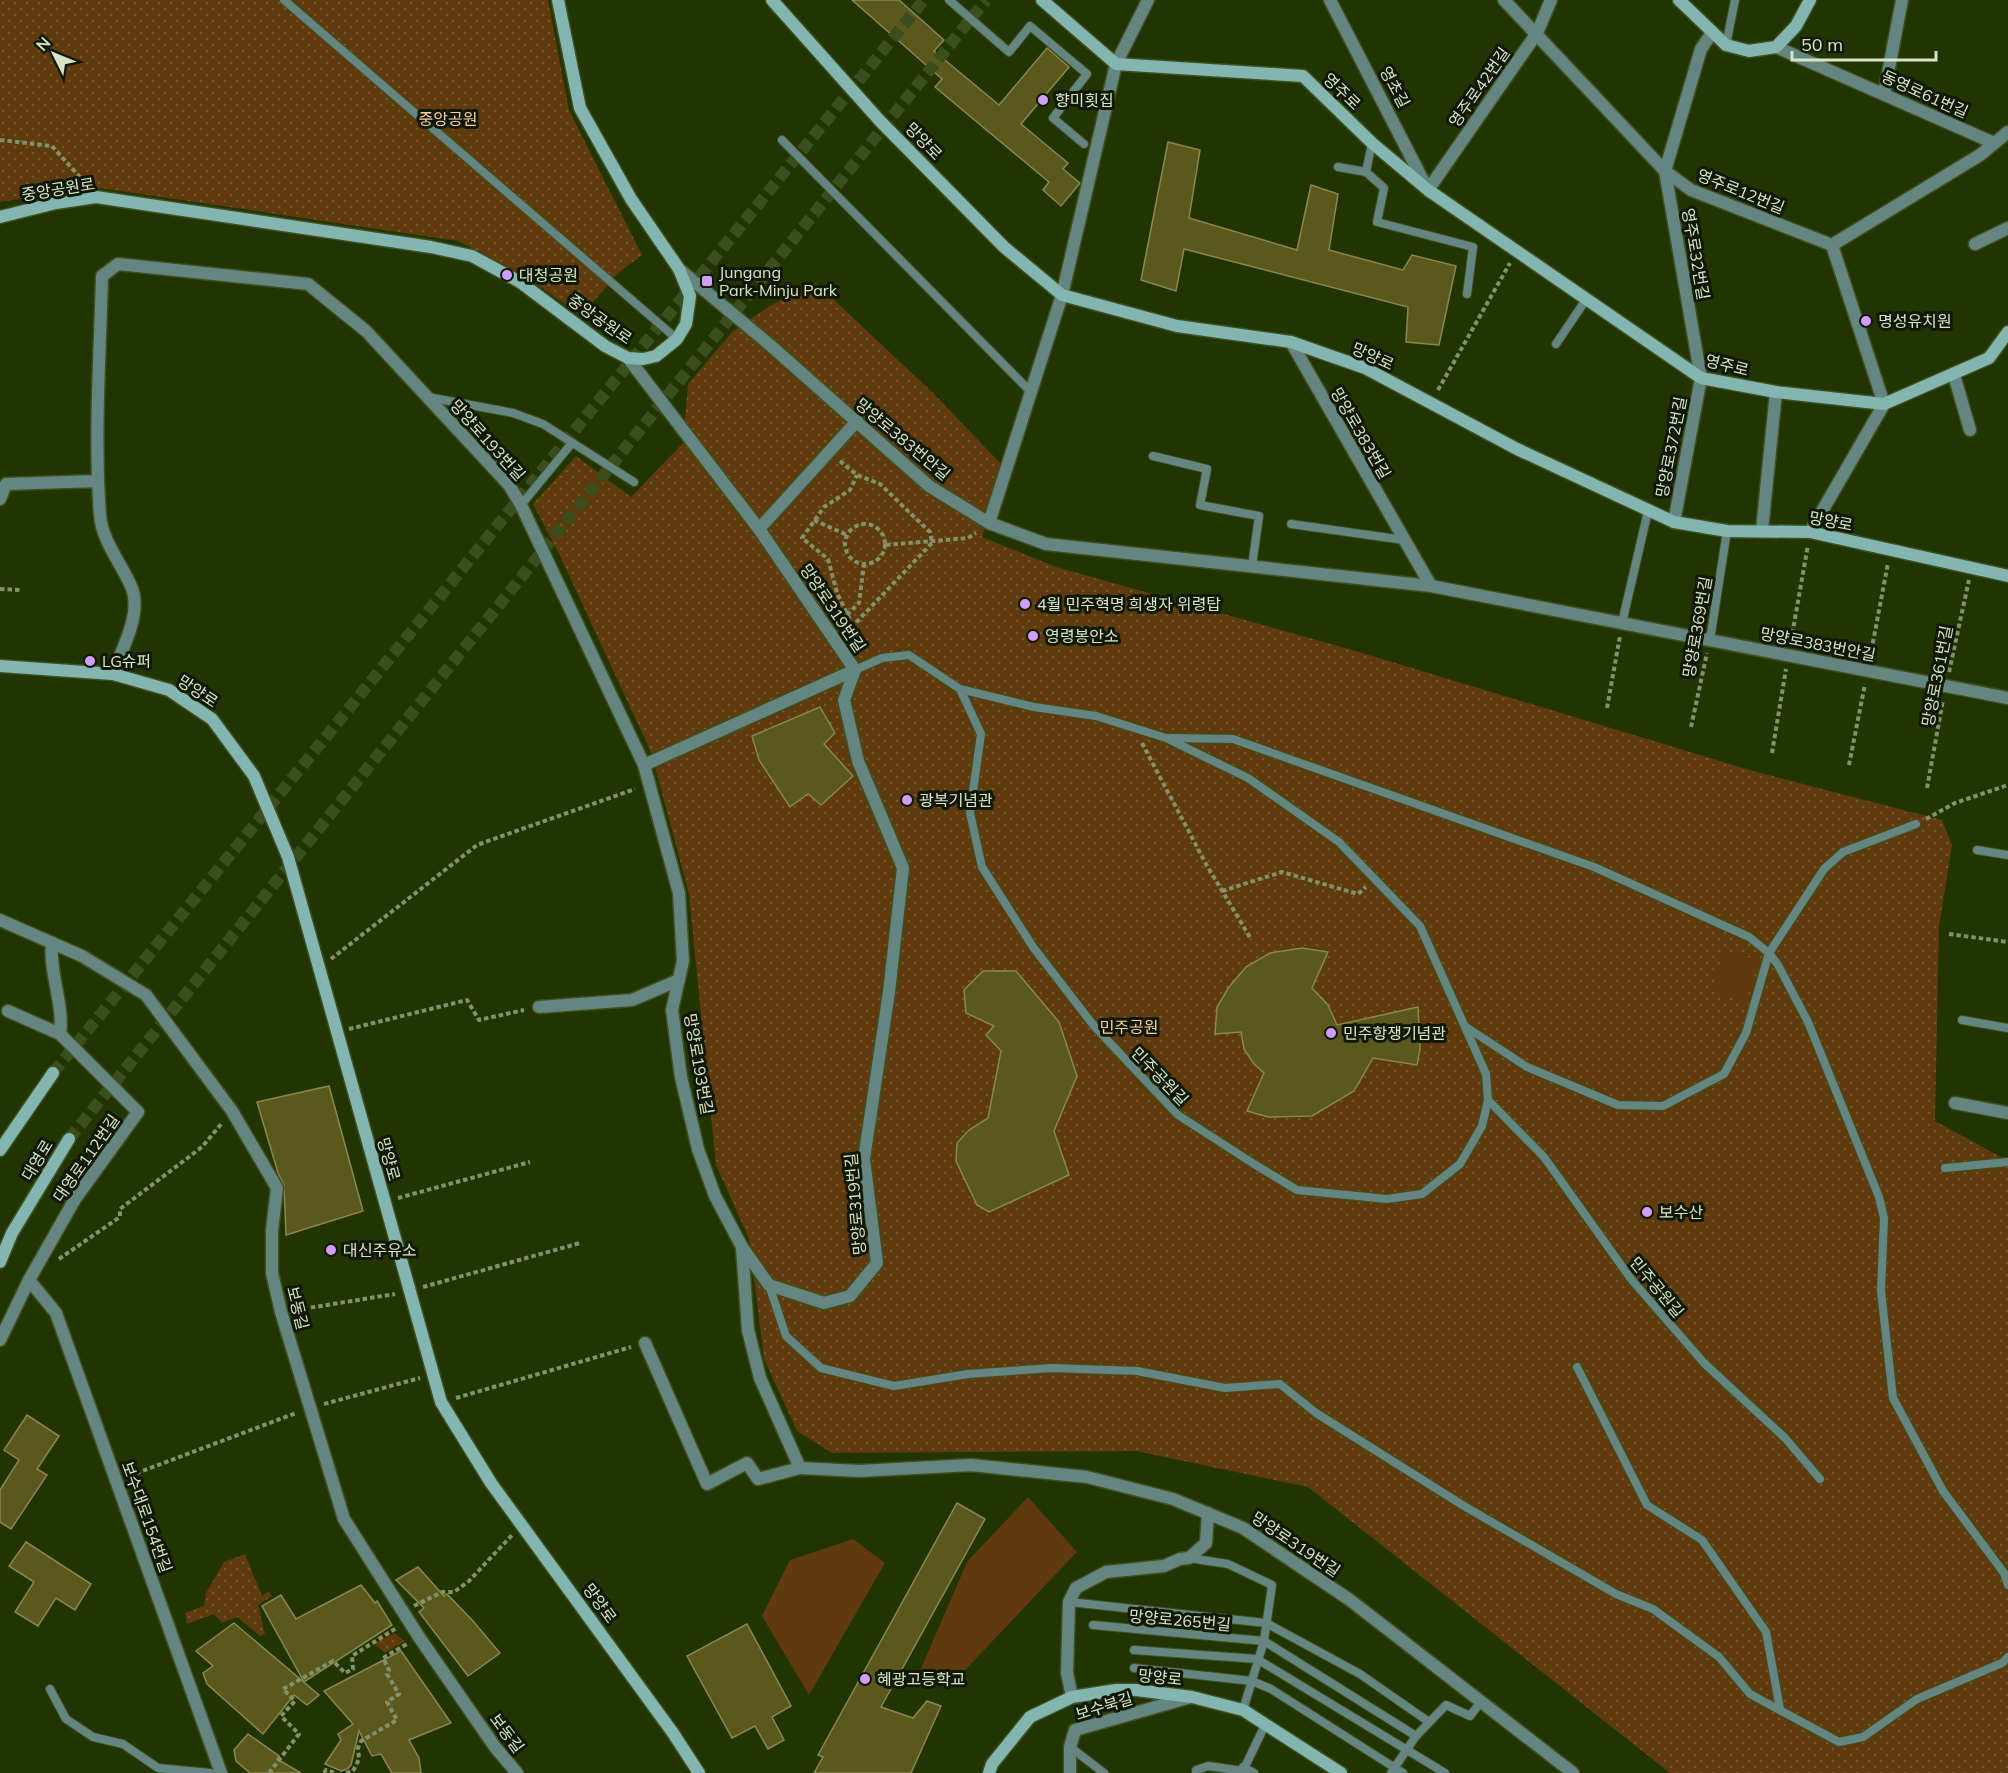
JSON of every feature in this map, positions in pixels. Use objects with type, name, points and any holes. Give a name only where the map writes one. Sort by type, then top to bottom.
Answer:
[{"type":"main road","name":"중앙공원로","points":[[0,217],[56,203],[96,197],[367,236],[471,256],[520,282],[605,346],[628,358],[643,359],[656,356],[677,339],[690,310],[690,296],[679,269],[631,199],[580,108],[558,0]]},
{"type":"main road","name":"망양로","points":[[772,0],[880,121],[1004,247],[1062,295],[1177,326],[1291,342],[1365,368],[1517,449],[1674,522],[1727,531],[1810,532],[2008,576]]},
{"type":"main road","points":[[1042,0],[1116,64]]},
{"type":"main road","points":[[1679,0],[1711,34],[1726,45],[1749,51],[1776,47],[1796,26],[1810,0]]},
{"type":"main road","name":"영주로","points":[[1116,64],[1303,76],[1372,143],[1428,190],[1585,301],[1701,378],[1776,392],[1884,404],[1989,358],[2008,332]]},
{"type":"main road","name":"망양로","points":[[0,666],[113,674],[169,690],[212,719],[255,776],[288,857],[441,1402],[491,1483],[673,1733],[699,1773]]},
{"type":"main road","points":[[0,1150],[53,1072]]},
{"type":"main road","name":"대영로","points":[[0,1262],[12,1233],[69,1139]]},
{"type":"main road","points":[[0,1252],[12,1233]]},
{"type":"main road","name":"망양로","points":[[989,1773],[992,1764],[1030,1717],[1072,1697],[1116,1690],[1192,1697],[1243,1710],[1341,1773]]},
{"type":"street","points":[[989,523],[1062,295],[1116,64],[1148,0]]},
{"type":"street","name":"영초길","points":[[1330,0],[1428,190]]},
{"type":"street","name":"영주로12번길","points":[[1504,0],[1665,171],[1690,190],[1832,245]]},
{"type":"street","name":"영주로42번길","points":[[1428,190],[1537,33],[1551,0]]},
{"type":"street","points":[[1884,94],[1902,0]]},
{"type":"street","name":"영주로32번길","points":[[1701,378],[1665,171],[1701,49],[1711,34]]},
{"type":"street","name":"동영로61번길","points":[[1776,47],[1994,143]]},
{"type":"street","points":[[1810,532],[1884,404],[1832,245],[1980,155],[2008,132]]},
{"type":"street","points":[[1975,244],[2008,228]]},
{"type":"street","name":"망양로193번길","points":[[113,674],[134,616],[132,587],[117,563],[100,519],[98,481],[102,276],[118,264],[308,284],[366,331],[508,485],[521,505],[644,765],[679,893],[683,961],[672,1010],[681,1077],[698,1149],[716,1196],[742,1247]]},
{"type":"street","name":"망양로383번안길","points":[[679,269],[857,421],[929,486],[989,523],[1046,544],[1431,586],[2008,698]]},
{"type":"street","name":"망양로383번길","points":[[1291,342],[1431,586]]},
{"type":"street","name":"망양로319번길","points":[[628,358],[759,529],[855,670],[844,700],[858,761],[903,868],[889,992],[864,1159],[877,1263],[850,1296],[824,1303],[769,1285]]},
{"type":"street","points":[[1954,375],[1970,430]]},
{"type":"street","name":"망양로372번길","points":[[1674,522],[1701,378]]},
{"type":"street","points":[[1762,530],[1776,392]]},
{"type":"street","points":[[759,529],[857,421]]},
{"type":"street","points":[[0,499],[6,484],[98,481]]},
{"type":"street","points":[[644,765],[855,670]]},
{"type":"street","name":"보동길","points":[[0,921],[82,956],[146,994],[232,1110],[277,1188],[272,1230],[272,1273],[309,1408],[344,1519],[419,1637],[495,1747],[517,1773]]},
{"type":"street","points":[[51,943],[55,983],[63,1016],[60,1034]]},
{"type":"street","points":[[539,1007],[632,1000],[679,980]]},
{"type":"street","name":"대영로112번길","points":[[0,1340],[29,1280],[75,1199],[138,1112],[60,1034],[8,1011]]},
{"type":"street","points":[[1955,1103],[2008,1113]]},
{"type":"street","points":[[742,1247],[769,1285]]},
{"type":"street","points":[[742,1247],[748,1330],[760,1378],[800,1468]]},
{"type":"street","name":"보수대로154번길","points":[[29,1280],[56,1313],[221,1773]]},
{"type":"street","name":"망양로319번길","points":[[645,1343],[707,1484],[747,1463],[758,1479],[800,1468],[860,1471],[971,1465],[1087,1477],[1173,1499],[1243,1528],[1350,1600],[1573,1773]]},
{"type":"street","points":[[1072,1697],[1067,1672],[1069,1602],[1076,1588],[1106,1572],[1164,1566],[1189,1558],[1206,1542],[1208,1513]]},
{"type":"street","name":"보수북길","points":[[1070,1773],[1070,1746],[1075,1730],[1192,1697]]},
{"type":"lane","points":[[284,0],[677,339]]},
{"type":"lane","points":[[949,0],[1009,52],[1030,26],[1087,74],[1053,118],[1084,144]]},
{"type":"lane","points":[[1726,45],[1735,0]]},
{"type":"lane","points":[[782,140],[1031,392]]},
{"type":"lane","points":[[1366,172],[1372,143]]},
{"type":"lane","points":[[1338,167],[1366,172],[1384,189],[1377,222],[1473,247],[1467,294]]},
{"type":"lane","points":[[1556,344],[1585,301]]},
{"type":"lane","points":[[427,396],[513,413],[543,424],[633,482]]},
{"type":"lane","points":[[521,505],[572,443]]},
{"type":"lane","points":[[1153,456],[1207,469],[1200,505],[1259,516],[1252,566]]},
{"type":"lane","points":[[1622,623],[1648,511]]},
{"type":"lane","points":[[1291,524],[1404,540]]},
{"type":"lane","name":"망양로369번길","points":[[1710,640],[1727,531]]},
{"type":"lane","name":"민주공원길","points":[[855,670],[882,657],[909,655],[960,689],[1034,707],[1096,716],[1166,738],[1248,778],[1339,842],[1420,926],[1486,1074],[1488,1100],[1482,1126],[1460,1164],[1422,1194],[1387,1199],[1297,1190],[1178,1115],[1094,1026],[1033,947],[982,867],[970,813],[981,734],[960,689]]},
{"type":"lane","points":[[1166,738],[1233,739],[1594,867],[1749,938],[1769,953],[1808,1022],[1848,1116],[1884,1218],[1881,1291],[1893,1398],[1943,1491],[2004,1573],[2008,1585]]},
{"type":"lane","points":[[1465,1027],[1527,1067],[1618,1105],[1663,1106],[1724,1074],[1746,1033],[1769,953],[1824,869],[1843,852],[1916,824]]},
{"type":"lane","points":[[1977,850],[2008,855]]},
{"type":"lane","points":[[1962,1020],[2008,1029]]},
{"type":"lane","name":"민주공원길","points":[[1488,1100],[1544,1157],[1631,1279],[1704,1363],[1785,1438],[1820,1479]]},
{"type":"lane","points":[[1945,1168],[2008,1162]]},
{"type":"lane","points":[[769,1285],[786,1336],[821,1368],[894,1386],[968,1374],[1052,1368],[1137,1371],[1225,1388],[1280,1384],[1316,1413],[1464,1506],[1616,1594],[1653,1609],[1719,1657],[1750,1694],[1839,1742],[1863,1737],[1917,1699],[2002,1663],[2008,1657]]},
{"type":"lane","points":[[1577,1366],[1647,1504],[1701,1540],[1766,1632],[1780,1709]]},
{"type":"lane","points":[[1189,1558],[1228,1564],[1272,1585],[1264,1641],[1243,1710]]},
{"type":"lane","name":"망양로265번길","points":[[1069,1602],[1266,1623],[1360,1674],[1429,1722]]},
{"type":"lane","name":"망양로265번길","points":[[1093,1625],[1264,1641],[1416,1736]]},
{"type":"lane","name":"망양로265번길","points":[[1134,1650],[1257,1659],[1444,1773]]},
{"type":"lane","points":[[1134,1668],[1252,1681],[1271,1689],[1328,1724],[1392,1770],[1403,1773]]},
{"type":"lane","points":[[50,1689],[66,1719],[93,1737],[123,1744],[158,1768],[210,1773]]},
{"type":"lane","points":[[1392,1770],[1416,1736],[1446,1705],[1470,1716],[1480,1703]]},
{"type":"lane","points":[[1243,1770],[1266,1723]]},
{"type":"lane","name":"보수북길","points":[[1070,1746],[1104,1773]]},
{"type":"lane","points":[[1196,1773],[1196,1770],[1208,1766],[1254,1773]]},
{"type":"path","points":[[0,140],[52,146],[73,166],[96,197]]},
{"type":"path","points":[[1430,403],[1517,251]]},
{"type":"path","points":[[830,452],[857,476],[880,484],[930,532],[932,543]]},
{"type":"path","points":[[853,626],[837,593],[828,559],[802,538],[824,507],[850,490],[857,476]]},
{"type":"path","points":[[814,520],[847,535]]},
{"type":"path","points":[[886,545],[932,543],[968,538],[989,523]]},
{"type":"path","points":[[870,524],[882,532],[886,545],[882,555],[874,562],[864,564],[852,560],[845,548],[847,535],[857,525],[870,524]]},
{"type":"path","points":[[1772,753],[1810,532]]},
{"type":"path","points":[[837,643],[932,543]]},
{"type":"path","points":[[1849,765],[1890,550]]},
{"type":"path","points":[[847,615],[859,603],[864,564]]},
{"type":"path","name":"망양로361번길","points":[[1927,788],[1971,569]]},
{"type":"path","points":[[0,589],[20,590]]},
{"type":"path","points":[[1607,708],[1622,623]]},
{"type":"path","name":"망양로369번길","points":[[1691,727],[1710,640]]},
{"type":"path","points":[[1148,756],[1251,939]]},
{"type":"path","points":[[322,980],[331,958],[477,845],[650,784]]},
{"type":"path","points":[[1916,824],[1955,803],[2008,785]]},
{"type":"path","points":[[1222,891],[1282,872],[1358,894],[1375,880]]},
{"type":"path","points":[[1949,934],[2008,942]]},
{"type":"path","points":[[337,1032],[467,1000],[479,1020],[539,1007]]},
{"type":"path","points":[[50,1265],[120,1217],[120,1209],[202,1147],[232,1110]]},
{"type":"path","points":[[384,1202],[530,1162]]},
{"type":"path","points":[[281,1312],[409,1292],[580,1243]]},
{"type":"path","points":[[441,1402],[645,1343]]},
{"type":"path","points":[[116,1480],[309,1408],[433,1374]]},
{"type":"path","points":[[269,1773],[299,1734],[281,1716],[295,1701],[284,1689],[333,1661],[345,1672],[353,1669],[352,1656],[442,1592],[454,1592],[469,1581],[522,1524]]},
{"type":"path","points":[[346,1773],[353,1771],[359,1759],[361,1741],[397,1720],[387,1702],[399,1694],[387,1674],[389,1670],[383,1658],[419,1637]]},
{"type":"path","points":[[324,1773],[326,1770],[335,1773]]},
{"type":"green space","name":"중앙공원","points":[[0,0],[548,0],[569,110],[642,255],[618,273],[581,316],[524,275],[458,241],[93,187],[0,202]]},
{"type":"green space","name":"민주공원","points":[[815,282],[933,393],[1002,465],[982,537],[1056,567],[1349,649],[1753,771],[1942,820],[1952,845],[1939,927],[1935,1121],[2008,1161],[2008,1773],[1670,1773],[1308,1487],[1136,1451],[832,1453],[797,1431],[764,1359],[749,1239],[716,1165],[689,894],[651,752],[559,554],[533,504],[576,456],[631,497],[683,443],[688,384],[732,332],[770,306]]},
{"type":"green space","points":[[1724,950],[1758,960],[1746,1001],[1712,991]]},
{"type":"green space","points":[[1028,1497],[1077,1552],[949,1687],[919,1673],[967,1562]]},
{"type":"green space","points":[[853,1539],[885,1563],[809,1695],[762,1616],[790,1560]]},
{"type":"green space","points":[[245,1554],[262,1596],[269,1591],[272,1596],[258,1605],[265,1634],[260,1636],[237,1617],[222,1623],[214,1614],[187,1624],[185,1613],[204,1606],[206,1593],[224,1562]]},
{"type":"green space","points":[[394,1633],[405,1641],[385,1653],[374,1644]]},
{"type":"building","points":[[852,0],[899,0],[944,40],[934,51],[999,105],[1047,48],[1069,67],[1021,124],[1068,163],[1063,169],[1080,183],[1061,206],[1043,190],[1049,182],[935,87],[942,79]]},
{"type":"building","points":[[1168,142],[1200,150],[1189,218],[1297,250],[1311,185],[1338,194],[1329,250],[1403,270],[1412,255],[1456,266],[1439,345],[1406,342],[1408,307],[1184,249],[1176,291],[1141,280]]},
{"type":"building","points":[[820,707],[835,733],[824,744],[853,776],[821,805],[808,794],[790,807],[759,760],[752,736]]},
{"type":"building","name":"민주항쟁기념관","points":[[1302,948],[1328,952],[1312,988],[1328,1005],[1337,1025],[1418,1007],[1420,1049],[1417,1065],[1373,1058],[1354,1091],[1312,1116],[1268,1117],[1247,1111],[1264,1073],[1254,1064],[1244,1049],[1241,1032],[1215,1034],[1217,1007],[1229,987],[1246,967],[1270,953]]},
{"type":"building","points":[[983,971],[1016,971],[1059,1022],[1077,1076],[1054,1131],[1069,1175],[989,1212],[977,1205],[956,1161],[957,1143],[969,1130],[988,1118],[1001,1051],[986,1035],[994,1026],[966,1013],[964,990]]},
{"type":"building","points":[[329,1086],[363,1211],[286,1235],[284,1185],[278,1173],[257,1102]]},
{"type":"building","points":[[27,1415],[59,1436],[37,1469],[47,1475],[11,1529],[0,1522],[0,1490],[19,1460],[4,1450]]},
{"type":"building","points":[[957,1503],[985,1519],[881,1707],[913,1718],[927,1701],[941,1706],[911,1773],[814,1773],[823,1757],[818,1755]]},
{"type":"building","points":[[26,1542],[91,1584],[75,1610],[56,1598],[38,1626],[15,1612],[34,1582],[9,1566]]},
{"type":"building","points":[[418,1567],[444,1596],[447,1594],[473,1621],[500,1653],[468,1676],[419,1612],[424,1608],[396,1580]]},
{"type":"building","points":[[361,1585],[375,1603],[377,1601],[392,1625],[304,1682],[262,1606],[281,1595],[296,1619]]},
{"type":"building","points":[[234,1623],[319,1695],[307,1705],[294,1695],[263,1734],[207,1684],[203,1673],[213,1666],[196,1651]]},
{"type":"building","points":[[747,1624],[791,1706],[772,1717],[784,1740],[768,1749],[755,1726],[732,1738],[687,1656]]},
{"type":"building","points":[[401,1651],[451,1723],[409,1740],[419,1758],[421,1773],[392,1773],[381,1754],[372,1756],[359,1731],[351,1765],[347,1769],[341,1771],[325,1764],[341,1740],[338,1734],[353,1724],[324,1691]]},
{"type":"building","points":[[248,1734],[279,1756],[277,1759],[301,1773],[250,1773],[236,1761],[234,1750]]},
{"type":"tunnel","points":[[53,1073],[924,0]]},
{"type":"tunnel","points":[[69,1139],[986,0]]},
{"type":"place","name":"향미횟집","points":[[1043,100]]},
{"type":"place","name":"대청공원","points":[[507,275]]},
{"type":"place","name":"Jungang Park-Minju Park","points":[[707,281]]},
{"type":"place","name":"명성유치원","points":[[1866,321]]},
{"type":"place","name":"4월 민주혁명 희생자 위령탑","points":[[1025,604]]},
{"type":"place","name":"영령봉안소","points":[[1033,636]]},
{"type":"place","name":"LG슈퍼","points":[[90,661]]},
{"type":"place","name":"광복기념관","points":[[907,800]]},
{"type":"place","name":"민주항쟁기념관","points":[[1331,1033]]},
{"type":"place","name":"보수산","points":[[1647,1212]]},
{"type":"place","name":"대신주유소","points":[[331,1250]]},
{"type":"place","name":"혜광고등학교","points":[[865,1679]]}]
